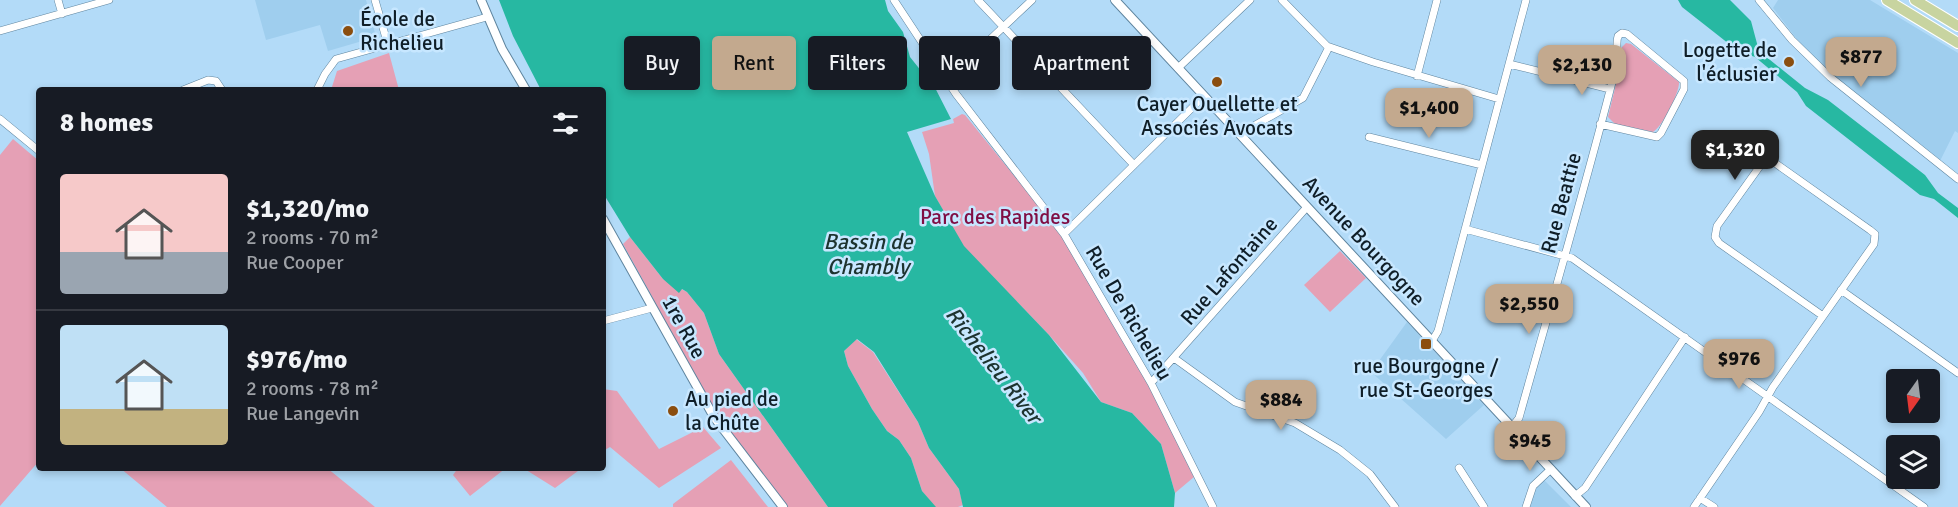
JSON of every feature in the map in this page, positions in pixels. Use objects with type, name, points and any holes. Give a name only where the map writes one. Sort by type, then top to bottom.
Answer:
[{"type":"main road","points":[[1887,0],[1958,43]]},
{"type":"main road","points":[[1915,0],[1958,26]]},
{"type":"street","points":[[58,0],[62,14]]},
{"type":"street","points":[[0,31],[109,0]]},
{"type":"street","points":[[375,0],[388,45]]},
{"type":"street","points":[[481,0],[502,49],[524,87]]},
{"type":"street","name":"Rue De Richelieu","points":[[894,0],[919,38]]},
{"type":"street","points":[[978,0],[1134,165]]},
{"type":"street","points":[[994,36],[1032,0]]},
{"type":"street","name":"Avenue Bourgogne","points":[[1115,0],[1586,507]]},
{"type":"street","points":[[1178,68],[1250,0]]},
{"type":"street","points":[[1282,0],[1329,47],[1417,76],[1499,99]]},
{"type":"street","points":[[1417,76],[1437,0]]},
{"type":"street","points":[[1432,341],[1438,331],[1526,0]]},
{"type":"street","points":[[1759,0],[1792,40],[1830,77],[1958,179]]},
{"type":"street","points":[[318,87],[336,59],[487,17]]},
{"type":"street","name":"Rue Beattie","points":[[1512,427],[1518,421],[1600,124],[1610,90],[1618,56],[1617,39],[1622,33],[1630,36],[1679,76],[1684,83],[1679,98],[1657,137],[1600,124]]},
{"type":"street","points":[[1242,136],[1250,128],[1303,98],[1329,47]]},
{"type":"street","points":[[1509,64],[1610,90]]},
{"type":"street","points":[[190,87],[208,80],[216,81],[220,87]]},
{"type":"street","name":"Rue De Richelieu","points":[[955,90],[1064,234],[1151,383],[1213,507]]},
{"type":"street","points":[[1064,234],[1204,96]]},
{"type":"street","points":[[0,119],[36,149]]},
{"type":"street","points":[[1369,137],[1482,165]]},
{"type":"street","points":[[1694,507],[1759,412],[1767,395],[1823,316],[1841,290],[1874,244],[1876,238],[1874,233],[1771,161],[1762,164],[1714,234],[1719,243],[1823,316]]},
{"type":"street","name":"Rue Lafontaine","points":[[1151,383],[1307,207]]},
{"type":"street","name":"1re Rue","points":[[606,224],[714,417],[783,507]]},
{"type":"street","points":[[1465,229],[1564,255],[1580,263],[1924,507]]},
{"type":"street","points":[[1841,290],[1958,373]]},
{"type":"street","points":[[606,320],[652,308]]},
{"type":"street","points":[[1575,496],[1585,488],[1686,337]]},
{"type":"street","points":[[1174,358],[1233,400],[1298,424],[1344,453],[1370,474],[1395,507]]},
{"type":"street","points":[[1459,468],[1484,507]]},
{"type":"street","points":[[1526,507],[1533,486],[1551,469]]},
{"type":"street","points":[[1700,498],[1714,507]]},
{"type":"shaded area","name":"École de Richelieu","points":[[255,0],[366,0],[376,37],[328,51],[320,25],[266,40]]},
{"type":"shaded area","points":[[1778,0],[1870,0],[1958,53],[1958,133],[1955,131],[1940,161],[1840,83],[1806,51],[1773,8]]},
{"type":"shaded area","points":[[1407,322],[1484,405],[1446,439],[1371,372]]},
{"type":"shaded area","points":[[1544,480],[1571,507],[1526,507],[1531,492]]},
{"type":"green space","points":[[1626,43],[1631,44],[1679,82],[1670,109],[1653,132],[1615,124],[1608,117],[1622,59],[1622,47]]},
{"type":"green space","points":[[389,53],[398,87],[332,87],[337,71]]},
{"type":"green space","name":"Parc des Rapides","points":[[962,114],[1042,210],[1066,243],[1151,390],[1194,477],[1175,493],[1161,444],[1132,413],[1101,402],[1083,373],[963,246],[935,196],[929,154],[922,132],[954,123],[953,119]]},
{"type":"green space","points":[[13,139],[36,158],[36,464],[0,506],[0,155]]},
{"type":"green space","points":[[630,237],[663,279],[687,292],[704,313],[719,354],[828,507],[783,507],[714,417],[652,308],[654,300],[623,244]]},
{"type":"green space","points":[[1340,251],[1366,278],[1330,312],[1304,285]]},
{"type":"green space","points":[[856,339],[873,352],[918,422],[929,448],[959,489],[963,505],[935,507],[922,491],[911,458],[899,440],[887,431],[848,366],[844,351]]},
{"type":"green space","points":[[606,389],[617,391],[659,449],[703,427],[721,448],[659,488],[610,447],[606,449]]},
{"type":"green space","points":[[731,460],[768,507],[673,507],[673,504]]},
{"type":"green space","points":[[124,471],[331,471],[375,507],[167,507]]},
{"type":"green space","points":[[456,471],[502,471],[470,496],[453,475]]},
{"type":"green space","points":[[528,471],[578,471],[555,488]]},
{"type":"water","name":"Bassin de Chambly","points":[[499,0],[885,0],[888,11],[904,36],[808,36],[808,90],[907,90],[907,46],[910,57],[919,68],[919,90],[936,90],[951,119],[907,132],[935,196],[964,246],[1049,335],[1101,402],[1132,413],[1161,444],[1175,493],[1174,507],[963,507],[959,489],[929,448],[918,422],[874,352],[857,339],[844,351],[848,366],[887,431],[899,440],[911,458],[922,491],[936,507],[828,507],[719,354],[704,313],[687,292],[682,289],[679,293],[663,279],[630,237],[606,198],[606,87],[539,87],[513,36]]},
{"type":"water","points":[[1678,0],[1730,0],[1751,21],[1759,51],[1805,88],[1828,100],[1925,175],[1938,193],[1958,208],[1958,218],[1934,199],[1920,195],[1806,106],[1797,92],[1755,57],[1738,51],[1682,7]]},
{"type":"place","name":"École de Richelieu","points":[[348,31]]},
{"type":"place","name":"Logette de l'éclusier","points":[[1789,62]]},
{"type":"place","name":"Cayer Ouellette et Associés Avocats","points":[[1217,82]]},
{"type":"place","name":"rue Bourgogne / rue St-Georges","points":[[1426,344]]},
{"type":"place","name":"Au pied de la Chûte","points":[[673,411]]},
{"type":"water label","name":"Richelieu River","points":[[994,365]]}]
